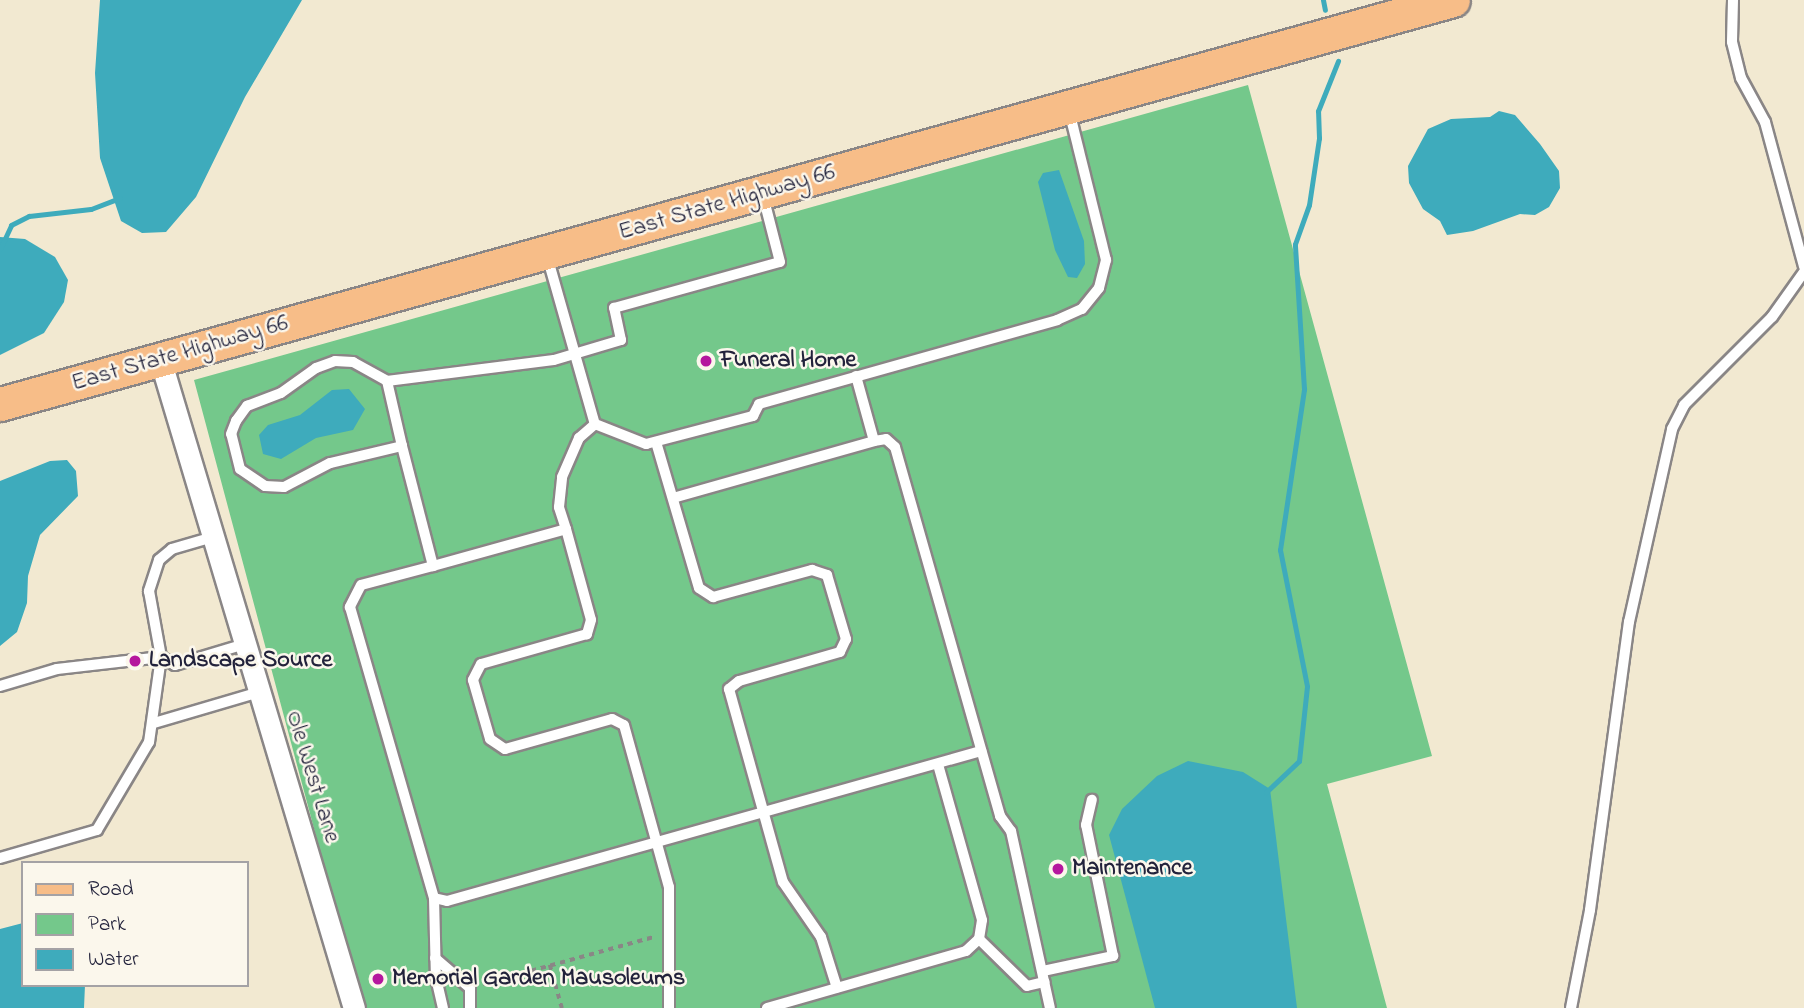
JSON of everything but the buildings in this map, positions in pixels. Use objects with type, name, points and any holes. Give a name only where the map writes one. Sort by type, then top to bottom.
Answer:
[{"type":"main road","name":"East State Highway 66","points":[[0,404],[1453,0]]},
{"type":"street","name":"Ole West Lane","points":[[160,359],[354,1008]]},
{"type":"lane","points":[[1571,1008],[1590,910],[1629,622],[1672,429],[1684,405],[1772,317],[1804,270],[1765,122],[1741,78],[1732,42],[1733,0]]},
{"type":"lane","points":[[595,424],[646,444],[656,442],[753,415],[759,404],[1057,320],[1082,309],[1099,288],[1107,260],[1068,107]]},
{"type":"lane","points":[[402,446],[330,463],[284,486],[264,486],[249,480],[234,458],[231,434],[247,406],[281,394],[316,368],[335,361],[353,362],[387,381],[574,354],[621,340],[614,308],[780,262],[762,193]]},
{"type":"lane","points":[[546,253],[595,424]]},
{"type":"lane","points":[[856,376],[874,440]]},
{"type":"lane","points":[[387,381],[433,565]]},
{"type":"lane","points":[[595,424],[579,438],[562,477],[559,507],[591,620],[587,634],[481,664],[473,680],[490,740],[505,749],[612,719],[624,725],[669,887],[669,1008]]},
{"type":"lane","points":[[673,499],[874,440],[886,439],[895,447],[1000,816],[1011,831],[1050,1008]]},
{"type":"lane","points":[[656,442],[699,588],[713,597],[813,570],[827,575],[846,639],[840,652],[739,681],[729,690],[783,882],[821,937],[837,988]]},
{"type":"lane","points":[[443,1008],[435,958],[434,898],[350,607],[361,585],[566,528]]},
{"type":"lane","points":[[0,858],[97,830],[149,742],[154,723],[161,657],[149,591],[159,560],[172,549],[213,537]]},
{"type":"lane","points":[[0,686],[57,669],[161,657],[175,664],[245,644]]},
{"type":"lane","points":[[154,723],[260,692]]},
{"type":"lane","points":[[434,898],[447,901],[981,751]]},
{"type":"lane","points":[[767,1008],[784,1006],[966,951],[979,939],[982,920],[938,764]]},
{"type":"lane","points":[[979,939],[1027,986],[1044,977],[1113,956],[1086,825],[1092,800]]},
{"type":"lane","points":[[435,958],[470,988],[470,1008]]},
{"type":"path","points":[[470,988],[670,932]]},
{"type":"path","points":[[550,965],[562,1008]]},
{"type":"green space","points":[[1248,85],[1432,756],[1327,784],[1387,1008],[362,1008],[194,380]]},
{"type":"water","points":[[100,0],[302,0],[245,97],[196,197],[166,232],[142,233],[121,221],[100,158],[95,73]]},
{"type":"water","points":[[1499,111],[1515,115],[1540,144],[1559,171],[1560,188],[1549,207],[1535,215],[1520,214],[1473,231],[1447,235],[1440,221],[1423,209],[1409,183],[1408,166],[1428,129],[1451,119],[1490,117]]},
{"type":"water","points":[[1059,170],[1084,241],[1085,264],[1077,278],[1068,277],[1055,250],[1038,182],[1043,173]]},
{"type":"water","points":[[0,237],[25,239],[55,257],[68,280],[64,302],[44,333],[0,355]]},
{"type":"water","points":[[349,389],[365,409],[353,430],[316,438],[281,459],[263,454],[259,435],[268,425],[300,415],[332,390]]},
{"type":"water","points":[[67,460],[76,471],[78,496],[40,535],[28,576],[27,603],[17,632],[0,646],[0,481],[50,461]]},
{"type":"water","points":[[1188,761],[1243,772],[1270,789],[1297,1008],[1155,1008],[1109,835],[1122,809],[1157,776]]},
{"type":"water","points":[[21,924],[21,987],[85,987],[84,1008],[0,1008],[0,929]]},
{"type":"waterway","points":[[1323,0],[1325,10]]},
{"type":"waterway","points":[[1266,792],[1299,761],[1307,686],[1280,550],[1304,389],[1295,244],[1309,205],[1319,138],[1318,111],[1338,61]]},
{"type":"waterway","points":[[0,249],[11,225],[29,216],[91,209],[120,198]]},
{"type":"place","name":"Funeral Home","points":[[706,361]]},
{"type":"place","name":"Landscape Source","points":[[135,661]]},
{"type":"place","name":"Maintenance","points":[[1058,869]]},
{"type":"place","name":"Memorial Garden Mausoleums","points":[[378,979]]}]
